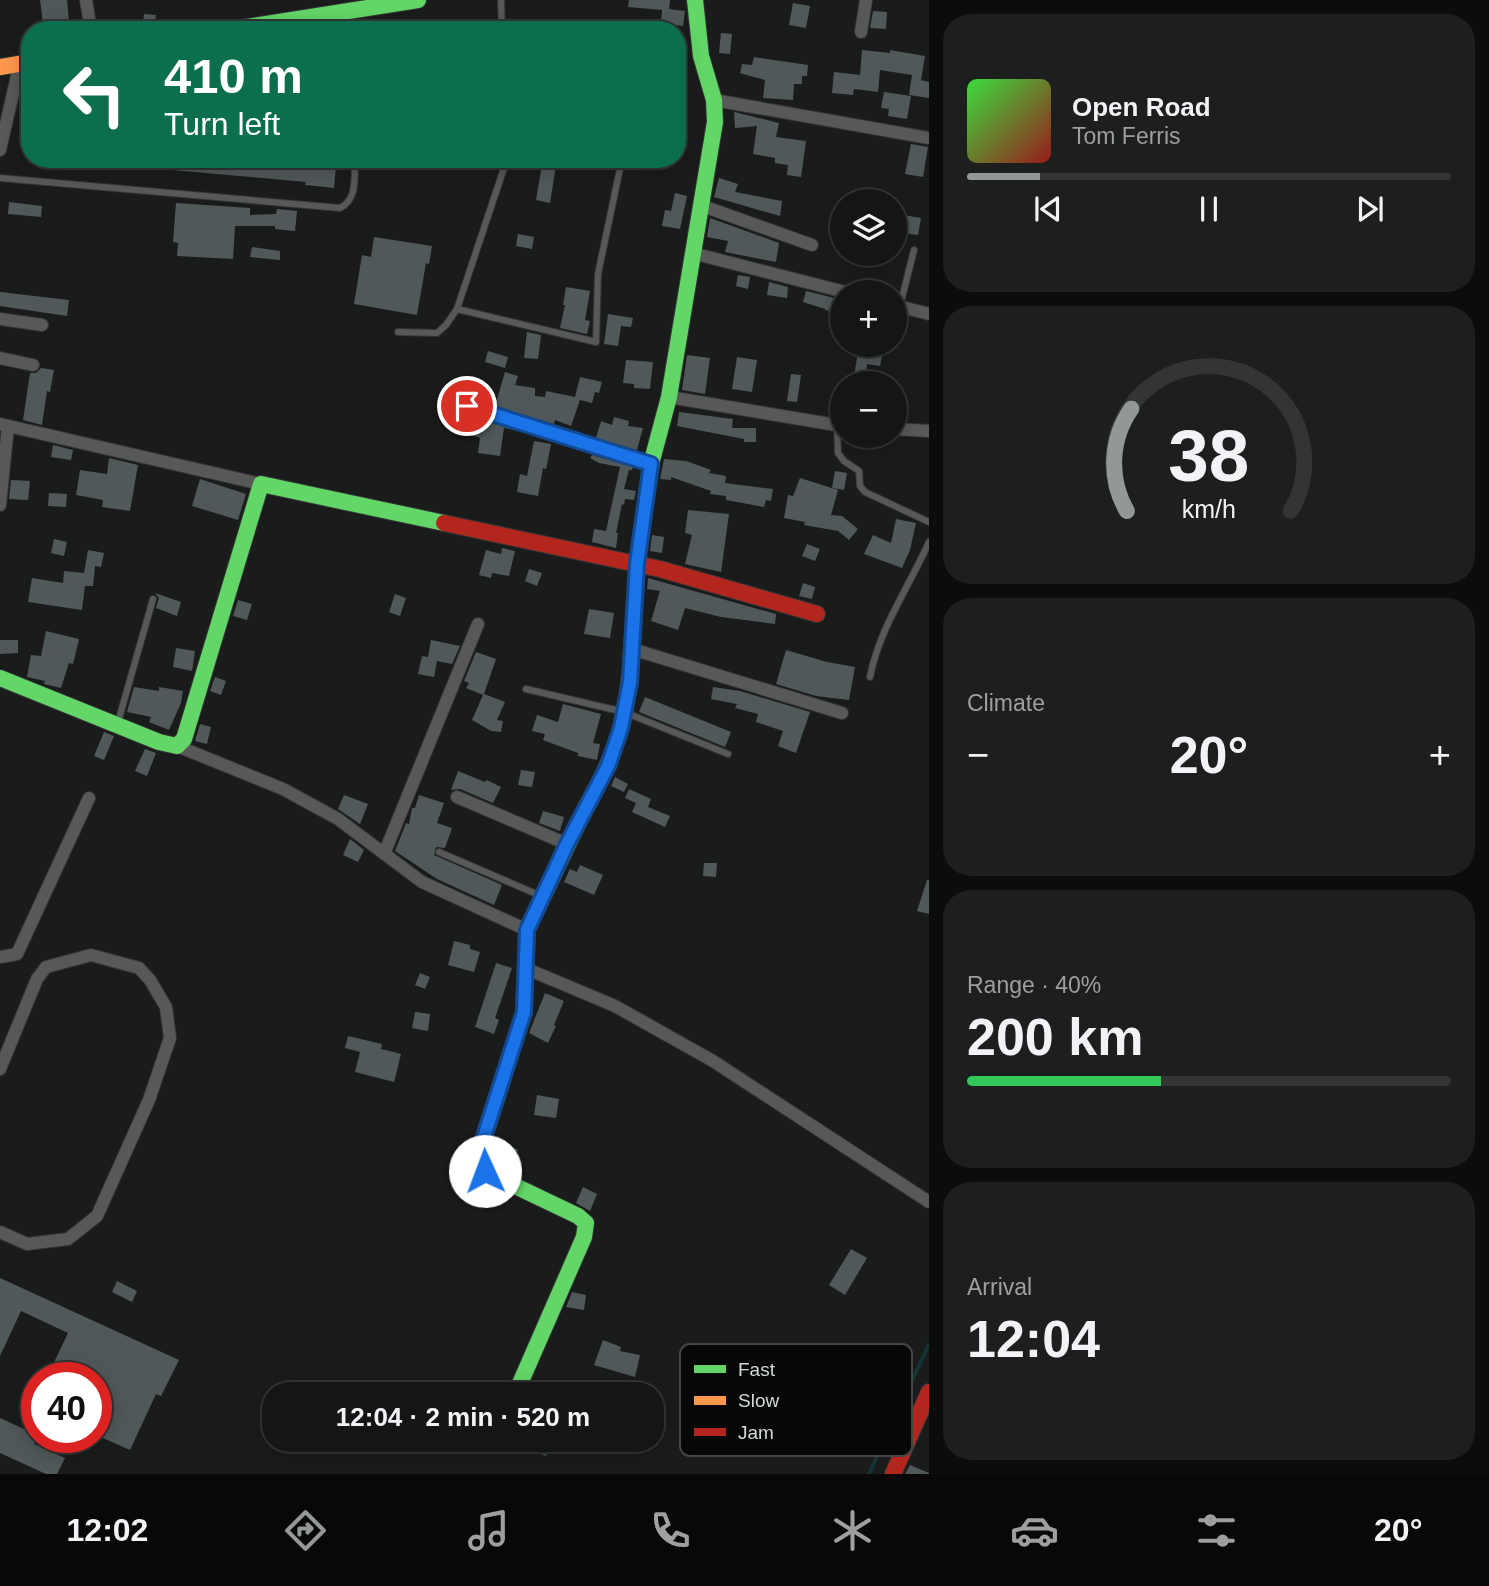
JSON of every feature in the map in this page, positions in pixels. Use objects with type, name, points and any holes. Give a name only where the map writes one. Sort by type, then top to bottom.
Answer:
[{"type":"street","points":[[86,0],[90,21]]},
{"type":"street","points":[[285,21],[418,0]]},
{"type":"street","points":[[521,1382],[584,1237],[586,1223],[578,1216],[485,1171],[482,1143],[524,1012],[527,930],[567,844],[608,766],[630,682],[637,564],[651,464],[668,397],[715,122],[715,100],[701,56],[695,0]]},
{"type":"street","points":[[862,32],[866,0]]},
{"type":"street","points":[[0,66],[21,63]]},
{"type":"street","points":[[0,150],[14,89],[21,72]]},
{"type":"street","points":[[715,100],[929,138]]},
{"type":"street","points":[[700,205],[812,245]]},
{"type":"street","points":[[692,253],[830,288]]},
{"type":"street","points":[[907,308],[929,314]]},
{"type":"street","points":[[0,318],[42,325]]},
{"type":"street","points":[[0,358],[33,365]]},
{"type":"street","points":[[668,397],[830,424]]},
{"type":"street","points":[[467,406],[651,464]]},
{"type":"street","points":[[0,505],[4,425],[387,513],[637,564],[817,614]]},
{"type":"street","points":[[907,430],[929,431]]},
{"type":"street","points":[[177,746],[184,739],[261,484]]},
{"type":"street","points":[[384,855],[478,624]]},
{"type":"street","points":[[632,649],[842,713]]},
{"type":"street","points":[[0,678],[284,789],[338,819],[422,882],[527,930]]},
{"type":"street","points":[[457,797],[567,844]]},
{"type":"street","points":[[0,957],[17,954],[89,798]]},
{"type":"street","points":[[0,1069],[37,979],[46,967],[91,955],[139,968],[166,1007],[170,1038],[149,1100],[97,1216],[68,1239],[27,1244],[0,1232]]},
{"type":"street","points":[[527,969],[615,1006],[713,1061],[929,1202]]},
{"type":"street","points":[[912,1431],[929,1392]]},
{"type":"street","points":[[893,1474],[901,1456]]},
{"type":"lane","points":[[501,0],[502,21]]},
{"type":"lane","points":[[14,89],[21,89]]},
{"type":"lane","points":[[0,178],[340,208],[348,204],[352,197],[354,168]]},
{"type":"lane","points":[[398,332],[437,333],[457,309],[504,168]]},
{"type":"lane","points":[[457,309],[596,342],[598,274],[620,168]]},
{"type":"lane","points":[[905,280],[914,250]]},
{"type":"lane","points":[[838,448],[838,453],[844,461],[859,471],[860,486],[865,492],[929,522]]},
{"type":"lane","points":[[870,677],[898,601],[929,542]]},
{"type":"lane","points":[[117,724],[153,599]]},
{"type":"lane","points":[[526,689],[624,712],[728,754]]},
{"type":"lane","points":[[439,852],[542,897]]},
{"type":"building","points":[[40,0],[67,0],[69,21],[43,21]]},
{"type":"building","points":[[629,0],[670,0],[669,9],[685,11],[684,21],[661,21],[662,10],[628,7]]},
{"type":"building","points":[[793,3],[810,6],[806,28],[789,25]]},
{"type":"building","points":[[873,11],[887,12],[886,29],[870,28]]},
{"type":"building","points":[[144,14],[156,15],[155,21],[143,21]]},
{"type":"building","points":[[721,33],[732,34],[730,54],[719,53]]},
{"type":"building","points":[[862,50],[890,53],[890,50],[925,56],[921,80],[929,82],[929,98],[909,95],[912,75],[880,70],[878,92],[854,89],[853,95],[832,93],[834,72],[860,75]]},
{"type":"building","points":[[754,57],[808,65],[807,76],[802,76],[802,84],[794,84],[793,100],[763,98],[765,80],[740,73],[742,64],[752,65]]},
{"type":"building","points":[[884,92],[911,96],[907,119],[888,116],[889,109],[881,108]]},
{"type":"building","points":[[734,112],[779,123],[776,137],[806,141],[801,177],[787,175],[788,165],[775,163],[775,158],[753,154],[757,126],[735,128]]},
{"type":"building","points":[[911,144],[928,147],[923,177],[905,174]]},
{"type":"building","points":[[149,168],[336,168],[334,188],[305,185],[306,182]]},
{"type":"building","points":[[541,168],[556,168],[550,203],[536,200]]},
{"type":"building","points":[[719,178],[738,184],[735,192],[782,201],[780,216],[714,197]]},
{"type":"building","points":[[675,193],[687,196],[680,229],[662,226],[665,210],[671,211]]},
{"type":"building","points":[[9,202],[42,206],[41,217],[8,214]]},
{"type":"building","points":[[176,203],[250,208],[250,215],[276,214],[277,209],[297,211],[295,231],[275,229],[275,226],[235,226],[233,259],[177,256],[178,243],[173,242]]},
{"type":"building","points":[[907,216],[921,218],[918,235],[907,234]]},
{"type":"building","points":[[710,218],[779,243],[776,262],[725,252],[728,241],[707,237]]},
{"type":"building","points":[[518,234],[534,237],[532,249],[516,246]]},
{"type":"building","points":[[374,237],[432,246],[429,264],[426,263],[417,315],[354,304],[362,255],[371,257]]},
{"type":"building","points":[[252,247],[280,251],[280,260],[250,257]]},
{"type":"building","points":[[738,275],[750,277],[748,289],[736,286]]},
{"type":"building","points":[[769,282],[788,287],[787,298],[767,295]]},
{"type":"building","points":[[566,287],[590,291],[585,320],[590,321],[587,334],[560,328]]},
{"type":"building","points":[[806,291],[830,297],[830,311],[825,310],[803,302]]},
{"type":"building","points":[[0,292],[69,300],[67,316],[0,306]]},
{"type":"building","points":[[608,314],[633,318],[631,327],[621,326],[618,346],[604,344]]},
{"type":"building","points":[[527,332],[541,335],[538,359],[524,358]]},
{"type":"building","points":[[488,351],[508,357],[505,368],[485,362]]},
{"type":"building","points":[[687,355],[710,358],[705,394],[682,390]]},
{"type":"building","points":[[737,357],[757,360],[752,392],[732,389]]},
{"type":"building","points":[[857,357],[882,357],[880,366],[867,364],[866,371],[855,371]]},
{"type":"building","points":[[626,360],[653,362],[650,389],[634,388],[634,384],[623,383]]},
{"type":"building","points":[[41,368],[54,370],[50,392],[47,391],[42,425],[23,420],[30,373],[36,373]]},
{"type":"building","points":[[505,372],[518,376],[515,385],[535,388],[535,396],[545,397],[546,391],[575,397],[580,377],[602,382],[592,403],[580,400],[571,426],[555,420],[554,424],[495,406]]},
{"type":"building","points":[[791,374],[801,375],[797,402],[787,401]]},
{"type":"building","points":[[455,405],[464,414],[514,430],[504,428],[500,456],[478,453],[480,438],[447,427]]},
{"type":"building","points":[[679,412],[733,419],[732,428],[756,428],[756,442],[744,442],[744,439],[677,426]]},
{"type":"building","points":[[614,417],[629,421],[628,426],[643,428],[637,450],[596,438],[601,421],[612,425]]},
{"type":"building","points":[[534,441],[551,444],[538,496],[517,492],[520,474],[527,476]]},
{"type":"building","points":[[53,445],[73,450],[71,460],[51,457]]},
{"type":"building","points":[[592,455],[633,467],[629,470],[624,489],[636,491],[634,500],[625,499],[624,505],[622,504],[616,548],[592,542],[594,529],[606,531],[620,467],[599,463],[590,458]]},
{"type":"building","points":[[109,458],[138,465],[130,511],[102,507],[103,500],[76,495],[80,470],[107,474]]},
{"type":"building","points":[[664,459],[686,461],[711,470],[709,473],[726,476],[725,483],[773,489],[771,501],[766,500],[764,507],[726,500],[726,496],[710,494],[711,491],[671,477],[671,480],[660,479]]},
{"type":"building","points":[[835,471],[847,473],[844,490],[832,488]]},
{"type":"building","points":[[800,478],[838,490],[831,515],[842,516],[858,529],[849,540],[838,531],[804,525],[805,522],[784,518],[788,495],[793,496]]},
{"type":"building","points":[[200,479],[246,494],[238,520],[192,506]]},
{"type":"building","points":[[11,480],[30,481],[28,500],[9,499]]},
{"type":"building","points":[[49,493],[67,494],[66,507],[48,506]]},
{"type":"building","points":[[688,510],[729,514],[721,572],[685,564],[692,535],[685,533]]},
{"type":"building","points":[[896,519],[916,523],[910,550],[902,568],[864,554],[873,535],[891,543]]},
{"type":"building","points":[[652,535],[664,537],[662,553],[650,551]]},
{"type":"building","points":[[54,539],[67,542],[64,556],[51,553]]},
{"type":"building","points":[[807,544],[820,549],[815,561],[802,556]]},
{"type":"building","points":[[502,548],[515,551],[509,576],[492,573],[491,578],[479,575],[486,550],[501,554]]},
{"type":"building","points":[[88,550],[104,553],[101,567],[95,566],[93,586],[85,586],[82,610],[28,602],[32,578],[63,583],[64,571],[84,573]]},
{"type":"building","points":[[529,569],[542,573],[537,586],[525,581]]},
{"type":"building","points":[[648,578],[776,614],[775,624],[721,617],[685,608],[678,630],[651,621],[660,591],[647,589]]},
{"type":"building","points":[[803,583],[815,587],[812,599],[799,596]]},
{"type":"building","points":[[155,593],[181,602],[177,616],[156,608],[159,598]]},
{"type":"building","points":[[395,594],[406,598],[400,616],[389,612]]},
{"type":"building","points":[[238,600],[252,604],[247,620],[233,616]]},
{"type":"building","points":[[589,609],[614,613],[610,638],[584,634]]},
{"type":"building","points":[[46,631],[79,639],[73,664],[69,663],[61,688],[27,677],[31,655],[41,656]]},
{"type":"building","points":[[0,640],[18,640],[18,653],[0,654]]},
{"type":"building","points":[[431,640],[460,646],[452,664],[437,661],[434,677],[418,674],[422,656],[428,657]]},
{"type":"building","points":[[176,648],[195,651],[192,671],[173,667]]},
{"type":"building","points":[[786,650],[855,667],[849,700],[816,696],[776,684]]},
{"type":"building","points":[[476,652],[496,659],[484,694],[505,702],[497,720],[503,721],[501,732],[491,731],[472,720],[483,695],[466,688],[469,683],[464,681]]},
{"type":"building","points":[[215,677],[226,681],[221,695],[210,691]]},
{"type":"building","points":[[134,687],[183,691],[181,703],[169,730],[149,722],[151,717],[127,712]]},
{"type":"building","points":[[713,687],[740,691],[810,712],[796,753],[778,746],[783,731],[756,722],[758,714],[735,708],[737,704],[711,699]]},
{"type":"building","points":[[645,697],[731,732],[725,747],[639,712]]},
{"type":"building","points":[[563,704],[601,714],[593,743],[600,744],[597,760],[578,756],[578,753],[543,740],[545,734],[532,731],[537,715],[558,722]]},
{"type":"building","points":[[200,724],[211,727],[207,744],[195,741]]},
{"type":"building","points":[[104,732],[114,736],[104,760],[94,756]]},
{"type":"building","points":[[145,749],[156,753],[147,776],[135,771]]},
{"type":"building","points":[[521,770],[535,772],[532,787],[518,785]]},
{"type":"building","points":[[458,771],[501,787],[493,803],[460,789],[451,790]]},
{"type":"building","points":[[615,777],[628,784],[624,792],[611,786]]},
{"type":"building","points":[[629,789],[651,799],[648,807],[670,816],[665,827],[632,812],[636,803],[625,798]]},
{"type":"building","points":[[344,795],[368,804],[360,824],[338,809]]},
{"type":"building","points":[[419,795],[444,803],[437,823],[452,828],[445,848],[436,847],[434,855],[502,885],[494,905],[437,879],[395,851],[406,823],[409,824],[412,808],[415,808]]},
{"type":"building","points":[[543,811],[564,817],[560,831],[539,823]]},
{"type":"building","points":[[350,839],[364,850],[358,862],[343,855]]},
{"type":"building","points":[[704,863],[717,863],[716,877],[703,876]]},
{"type":"building","points":[[580,865],[603,875],[594,895],[564,882],[570,869],[577,872]]},
{"type":"building","points":[[929,880],[929,914],[917,911]]},
{"type":"building","points":[[454,941],[470,945],[470,949],[480,952],[474,972],[448,965]]},
{"type":"building","points":[[496,963],[512,968],[495,1018],[499,1020],[494,1034],[475,1027]]},
{"type":"building","points":[[420,973],[430,977],[425,989],[415,985]]},
{"type":"building","points":[[545,993],[564,1001],[548,1043],[529,1033]]},
{"type":"building","points":[[415,1012],[430,1014],[428,1031],[412,1028]]},
{"type":"building","points":[[348,1036],[382,1044],[381,1049],[401,1054],[394,1082],[355,1072],[360,1052],[345,1048]]},
{"type":"building","points":[[537,1095],[559,1099],[556,1118],[534,1115]]},
{"type":"building","points":[[508,1144],[518,1150],[511,1162],[501,1157]]},
{"type":"building","points":[[583,1187],[597,1194],[590,1211],[576,1203]]},
{"type":"building","points":[[851,1249],[867,1258],[845,1295],[829,1285]]},
{"type":"building","points":[[0,1278],[179,1360],[161,1396],[156,1394],[130,1450],[112,1442],[112,1362],[54,1362],[68,1333],[21,1311],[0,1356]]},
{"type":"building","points":[[117,1281],[137,1291],[132,1302],[112,1292]]},
{"type":"building","points":[[572,1292],[586,1295],[584,1310],[566,1307]]},
{"type":"building","points":[[603,1340],[621,1347],[620,1351],[640,1355],[635,1377],[594,1365]]},
{"type":"building","points":[[0,1418],[21,1428],[21,1453],[54,1453],[65,1458],[57,1474],[46,1474],[0,1453]]},
{"type":"building","points":[[910,1465],[929,1473],[929,1474],[905,1474]]},
{"type":"waterway","points":[[912,1381],[929,1344]]},
{"type":"waterway","points":[[869,1474],[877,1456]]},
{"type":"traffic: fast","points":[[285,21],[418,0]]},
{"type":"traffic: fast","points":[[635,598],[651,464],[669,397],[715,122],[714,100],[701,56],[695,0]]},
{"type":"traffic: fast","points":[[0,678],[159,742],[177,746],[184,739],[261,484],[444,523]]},
{"type":"traffic: fast","points":[[521,1382],[584,1237],[586,1223],[578,1216],[490,1174],[483,1163],[482,1143],[524,1012],[527,930],[579,821]]},
{"type":"traffic: slow","points":[[0,67],[21,64]]},
{"type":"traffic: slow","points":[[579,821],[608,764],[621,727],[629,679],[635,598]]},
{"type":"traffic: jam","points":[[444,523],[660,569],[817,614]]},
{"type":"traffic: jam","points":[[912,1431],[929,1392]]},
{"type":"traffic: jam","points":[[893,1474],[901,1456]]},
{"type":"route","points":[[467,406],[651,464],[637,564],[630,682],[621,728],[608,766],[567,844],[527,930],[524,1012],[482,1143],[485,1171]]}]
